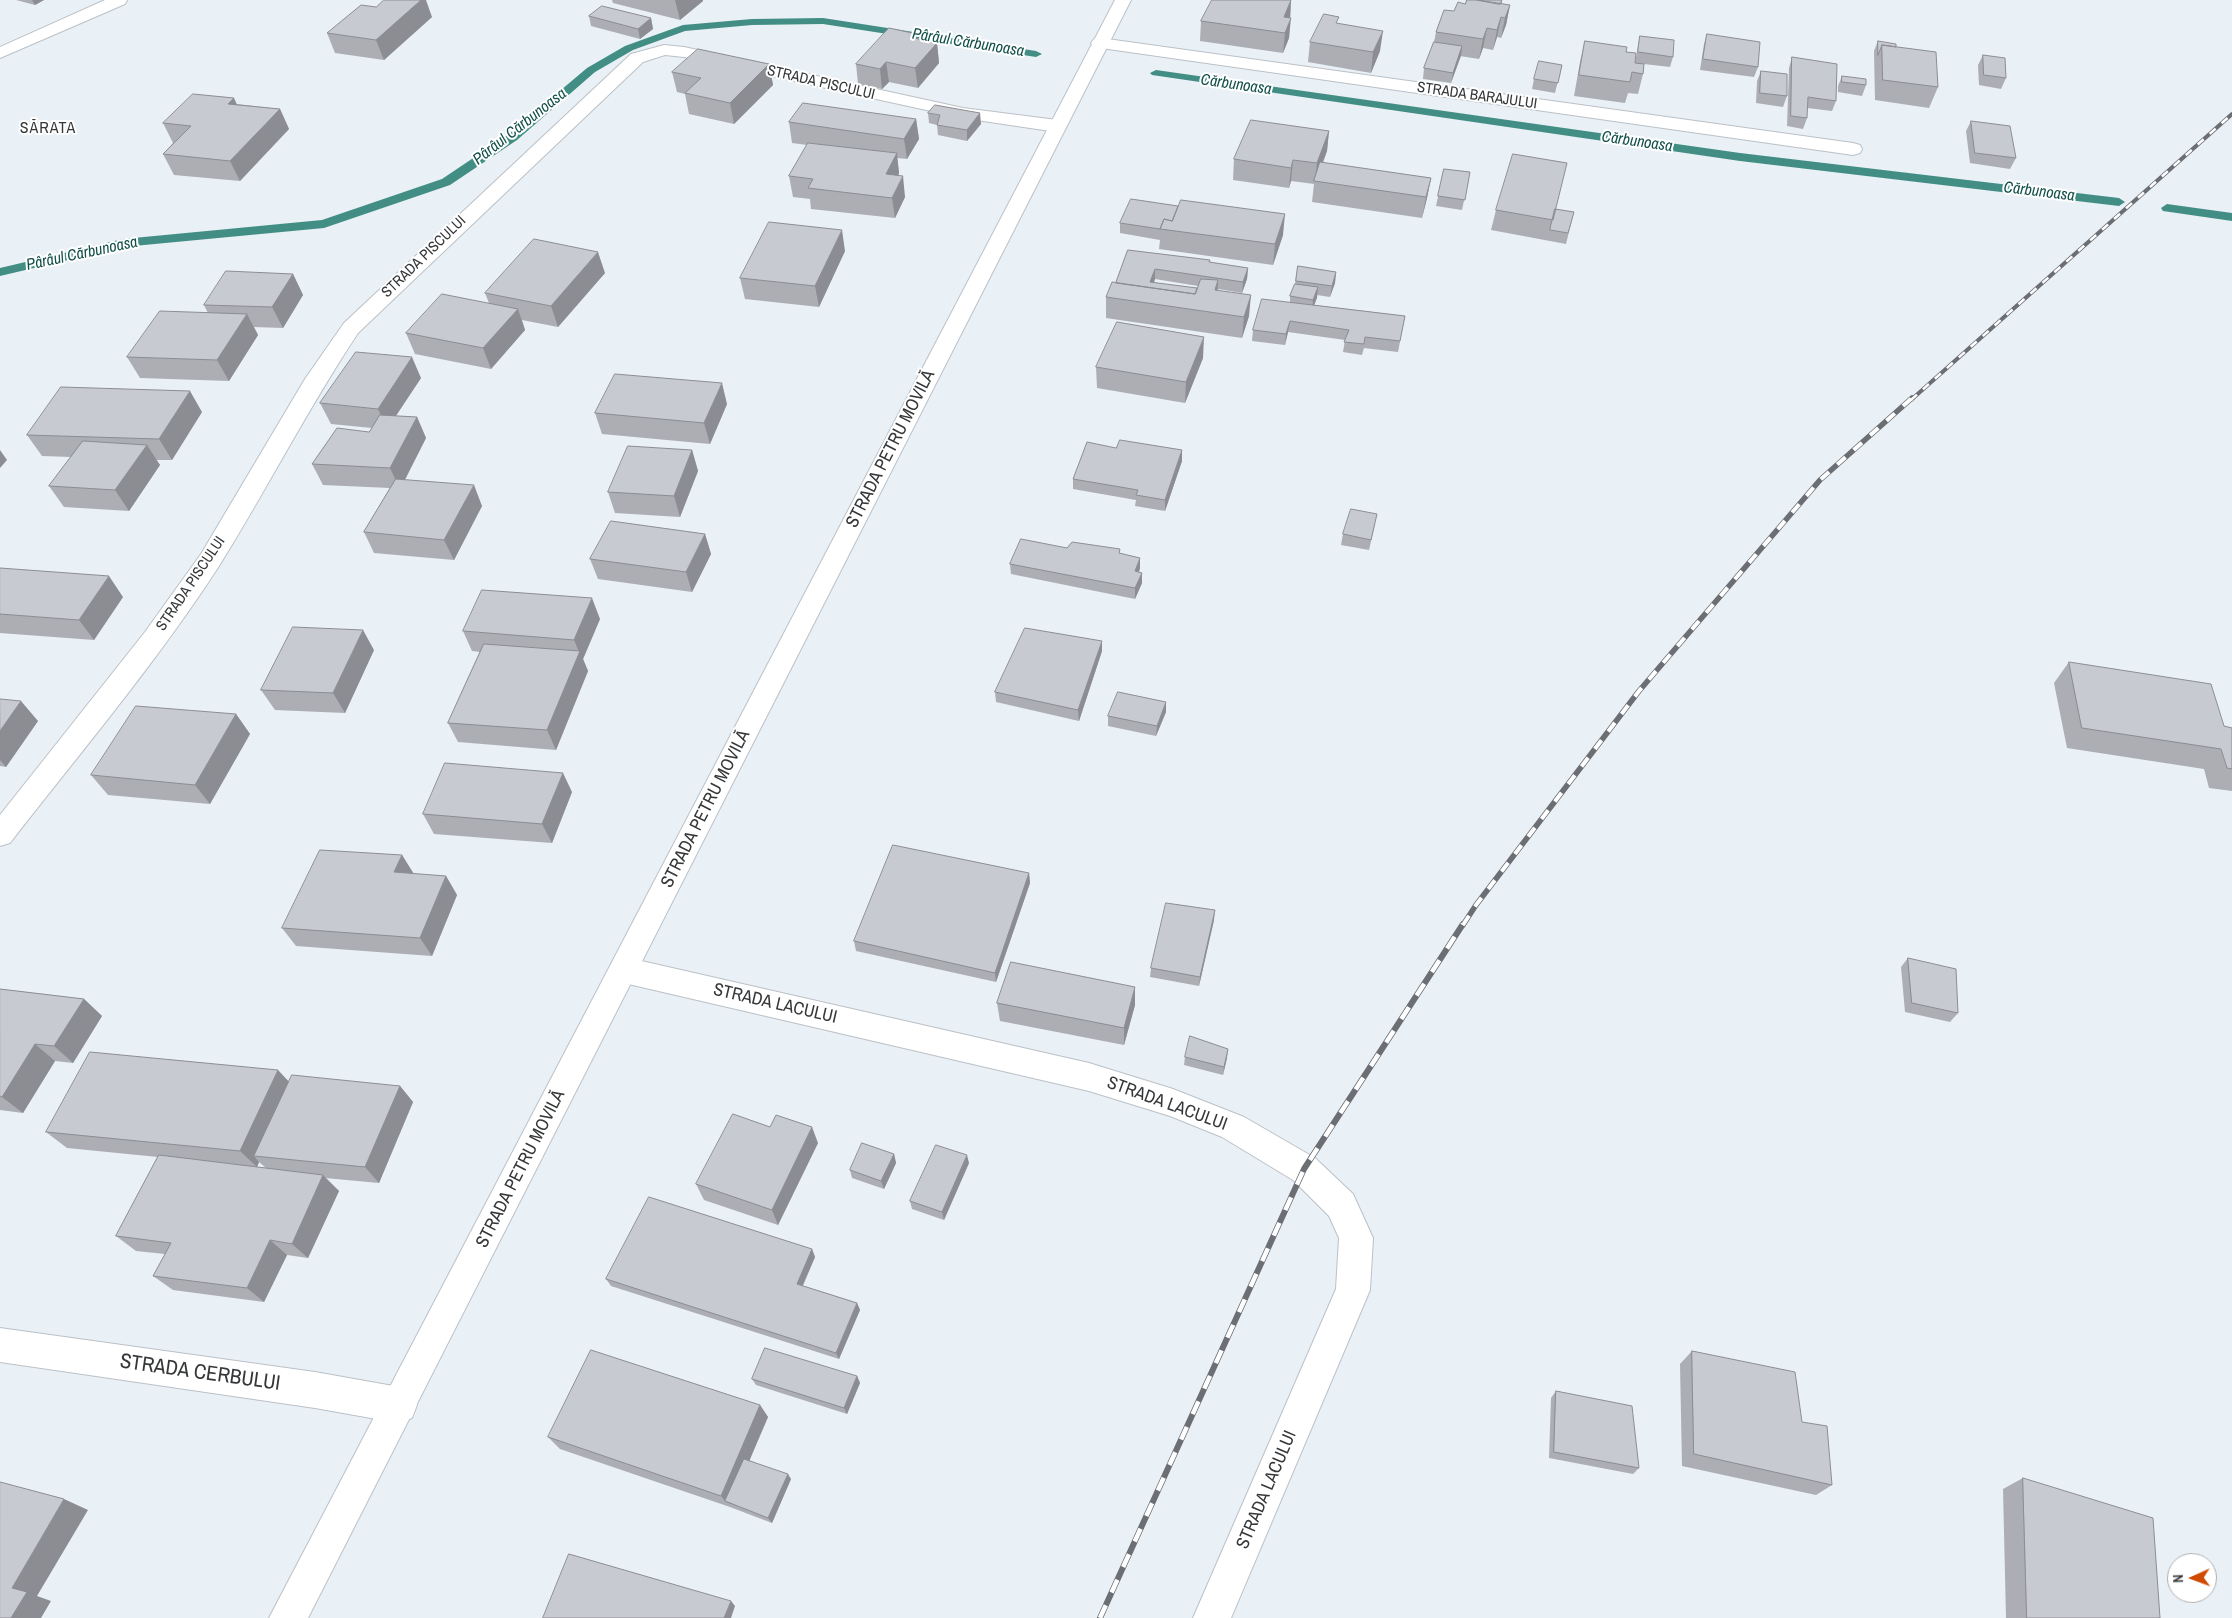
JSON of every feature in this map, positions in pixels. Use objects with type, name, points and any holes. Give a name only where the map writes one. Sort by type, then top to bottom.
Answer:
[{"type":"street","points":[[0,53],[119,0]]},
{"type":"street","name":"STRADA PETRU MOVILĂ","points":[[288,1618],[1123,0]]},
{"type":"street","name":"STRADA BARAJULUI","points":[[1100,43],[1853,149]]},
{"type":"street","name":"STRADA PISCULUI","points":[[0,835],[154,639],[210,560],[316,380],[351,328],[531,156],[637,58],[664,50],[684,52],[963,114],[1057,126]]},
{"type":"street","name":"STRADA LACULUI","points":[[624,970],[1089,1077],[1173,1103],[1233,1128],[1304,1169],[1341,1205],[1356,1238],[1353,1290],[1212,1618]]},
{"type":"street","name":"STRADA CERBULUI","points":[[0,1345],[315,1390],[399,1405]]},
{"type":"building","points":[[384,0],[421,0],[376,40],[327,33],[361,5],[376,7]]},
{"type":"building","points":[[1212,0],[1291,0],[1284,17],[1291,18],[1285,33],[1201,21]]},
{"type":"building","points":[[1467,0],[1510,5],[1505,18],[1501,17],[1497,30],[1487,28],[1483,39],[1436,32],[1444,10],[1454,11],[1458,2],[1465,4]]},
{"type":"building","points":[[1477,0],[1502,0],[1500,4]]},
{"type":"building","points":[[602,6],[651,18],[638,29],[589,16]]},
{"type":"building","points":[[1324,14],[1339,17],[1336,23],[1383,31],[1373,52],[1310,42]]},
{"type":"building","points":[[889,28],[917,34],[914,38],[937,43],[915,68],[886,62],[880,69],[856,64]]},
{"type":"building","points":[[1707,34],[1760,42],[1758,67],[1703,59]]},
{"type":"building","points":[[1640,36],[1674,40],[1673,57],[1638,52]]},
{"type":"building","points":[[1585,41],[1627,47],[1626,52],[1636,53],[1635,63],[1644,64],[1643,74],[1632,72],[1630,82],[1579,75]]},
{"type":"building","points":[[1878,41],[1896,44],[1896,47],[1882,45],[1878,55]]},
{"type":"building","points":[[1434,42],[1462,46],[1453,73],[1424,68]]},
{"type":"building","points":[[1882,45],[1936,52],[1938,87],[1883,80]]},
{"type":"building","points":[[698,49],[769,64],[730,103],[685,93],[701,78],[672,72]]},
{"type":"building","points":[[1983,55],[2005,58],[2006,78],[1984,75]]},
{"type":"building","points":[[1792,57],[1837,64],[1836,101],[1808,97],[1807,118],[1791,116]]},
{"type":"building","points":[[1539,61],[1562,65],[1558,83],[1534,79]]},
{"type":"building","points":[[1761,71],[1787,74],[1787,96],[1760,93]]},
{"type":"building","points":[[1842,76],[1866,79],[1866,85],[1842,82]]},
{"type":"building","points":[[193,94],[234,98],[228,104],[280,109],[230,161],[163,154],[191,126],[163,123]]},
{"type":"building","points":[[803,103],[916,119],[904,139],[789,122]]},
{"type":"building","points":[[935,105],[980,113],[967,130],[937,125],[940,115],[928,113]]},
{"type":"building","points":[[1251,120],[1329,131],[1317,163],[1293,160],[1291,168],[1234,159]]},
{"type":"building","points":[[1971,121],[2010,126],[2016,158],[1975,153]]},
{"type":"building","points":[[808,143],[897,153],[886,174],[903,176],[892,198],[808,188],[813,179],[789,176]]},
{"type":"building","points":[[1513,154],[1567,163],[1553,220],[1496,210]]},
{"type":"building","points":[[1320,162],[1431,178],[1426,197],[1314,181]]},
{"type":"building","points":[[1444,169],[1470,172],[1465,200],[1438,196]]},
{"type":"building","points":[[1131,199],[1178,206],[1172,221],[1164,219],[1160,229],[1120,223]]},
{"type":"building","points":[[1181,200],[1285,214],[1275,244],[1160,229],[1164,219],[1172,221]]},
{"type":"building","points":[[1555,209],[1574,212],[1568,233],[1550,230]]},
{"type":"building","points":[[769,222],[842,230],[815,286],[740,278]]},
{"type":"building","points":[[534,239],[598,252],[551,306],[485,293]]},
{"type":"building","points":[[1128,250],[1210,260],[1209,262],[1248,268],[1243,282],[1155,269],[1150,282],[1197,288],[1195,294],[1116,283]]},
{"type":"building","points":[[1298,266],[1336,272],[1332,286],[1296,281]]},
{"type":"building","points":[[226,271],[293,274],[272,307],[204,305]]},
{"type":"building","points":[[1201,279],[1218,280],[1215,290],[1251,295],[1244,317],[1106,297],[1112,282],[1195,294]]},
{"type":"building","points":[[1295,284],[1318,287],[1313,300],[1290,296]]},
{"type":"building","points":[[442,294],[518,309],[483,348],[406,333]]},
{"type":"building","points":[[1262,299],[1405,316],[1400,341],[1365,337],[1364,344],[1344,342],[1349,330],[1290,321],[1286,334],[1253,330]]},
{"type":"building","points":[[160,311],[247,314],[217,360],[127,357]]},
{"type":"building","points":[[1117,322],[1204,337],[1186,382],[1096,367]]},
{"type":"building","points":[[356,352],[412,357],[378,409],[320,403]]},
{"type":"building","points":[[615,374],[722,383],[704,423],[595,413]]},
{"type":"building","points":[[61,387],[190,391],[159,439],[27,435]]},
{"type":"building","points":[[380,415],[417,417],[390,468],[312,464],[337,428],[369,432]]},
{"type":"building","points":[[1120,440],[1182,450],[1165,500],[1136,495],[1138,490],[1073,479],[1087,442],[1116,448]]},
{"type":"building","points":[[83,441],[147,445],[115,490],[49,486]]},
{"type":"building","points":[[628,446],[692,450],[674,496],[608,492]]},
{"type":"building","points":[[396,479],[474,485],[444,540],[364,532]]},
{"type":"building","points":[[1351,509],[1377,514],[1371,540],[1343,534]]},
{"type":"building","points":[[611,521],[705,534],[686,572],[590,559]]},
{"type":"building","points":[[1021,539],[1067,548],[1072,542],[1120,549],[1119,553],[1140,558],[1135,571],[1142,573],[1135,588],[1010,564]]},
{"type":"building","points":[[0,568],[109,576],[79,620],[0,614]]},
{"type":"building","points":[[482,590],[592,598],[574,640],[463,631]]},
{"type":"building","points":[[293,627],[363,630],[333,693],[261,690]]},
{"type":"building","points":[[1025,628],[1102,641],[1078,710],[995,692]]},
{"type":"building","points":[[484,644],[580,651],[547,730],[448,723]]},
{"type":"building","points":[[2069,662],[2211,684],[2224,726],[2232,728],[2232,769],[2227,768],[2221,749],[2082,728]]},
{"type":"building","points":[[1118,692],[1166,702],[1157,726],[1108,716]]},
{"type":"building","points":[[0,699],[21,701],[0,731]]},
{"type":"building","points":[[136,706],[236,714],[195,785],[91,775]]},
{"type":"building","points":[[445,763],[563,773],[542,824],[423,814]]},
{"type":"building","points":[[893,845],[1029,873],[995,973],[854,941]]},
{"type":"building","points":[[320,850],[402,855],[394,872],[446,876],[420,938],[282,928]]},
{"type":"building","points":[[1166,903],[1215,910],[1200,977],[1151,968]]},
{"type":"building","points":[[1908,958],[1956,969],[1958,1013],[1912,1003]]},
{"type":"building","points":[[1011,962],[1135,987],[1124,1028],[997,1003]]},
{"type":"building","points":[[0,989],[84,999],[54,1046],[35,1044],[2,1097],[0,1096]]},
{"type":"building","points":[[1190,1036],[1228,1049],[1224,1067],[1185,1057]]},
{"type":"building","points":[[90,1052],[278,1070],[240,1151],[46,1132]]},
{"type":"building","points":[[292,1075],[400,1086],[365,1167],[254,1156]]},
{"type":"building","points":[[733,1114],[770,1127],[776,1115],[812,1127],[772,1210],[696,1184]]},
{"type":"building","points":[[862,1143],[894,1154],[881,1181],[850,1170]]},
{"type":"building","points":[[936,1145],[967,1155],[942,1212],[910,1201]]},
{"type":"building","points":[[159,1155],[323,1175],[292,1244],[270,1240],[247,1288],[153,1276],[171,1243],[116,1236]]},
{"type":"building","points":[[649,1197],[812,1249],[797,1284],[857,1303],[836,1353],[606,1279]]},
{"type":"building","points":[[765,1348],[857,1376],[844,1408],[752,1379]]},
{"type":"building","points":[[591,1350],[760,1405],[721,1496],[548,1437]]},
{"type":"building","points":[[1692,1351],[1795,1372],[1802,1422],[1827,1426],[1832,1485],[1694,1454]]},
{"type":"building","points":[[1556,1391],[1632,1406],[1639,1468],[1554,1452]]},
{"type":"building","points":[[744,1459],[788,1474],[768,1518],[725,1501]]},
{"type":"building","points":[[2023,1478],[2153,1518],[2160,1618],[2027,1618]]},
{"type":"building","points":[[0,1482],[64,1499],[12,1588],[27,1592],[11,1618],[0,1618]]},
{"type":"building","points":[[569,1554],[731,1601],[724,1618],[543,1618]]},
{"type":"waterway","name":"Pârâul Cărbunoasa","points":[[0,272],[123,243],[324,224],[446,182],[513,137],[591,70],[629,48],[683,28],[752,22],[823,21],[1036,54]]},
{"type":"waterway","name":"Cărbunoasa","points":[[1156,73],[1740,157],[2119,202]]},
{"type":"waterway","name":"Cărbunoasa","points":[[2167,208],[2232,217]]},
{"type":"railway","points":[[1911,400],[2232,114]]},
{"type":"railway","points":[[1463,925],[1476,905],[1639,691],[1820,480],[1912,398]]},
{"type":"railway","points":[[1100,1618],[1304,1169],[1463,924]]},
{"type":"district","name":"SĂRATA","points":[[48,129]]}]
